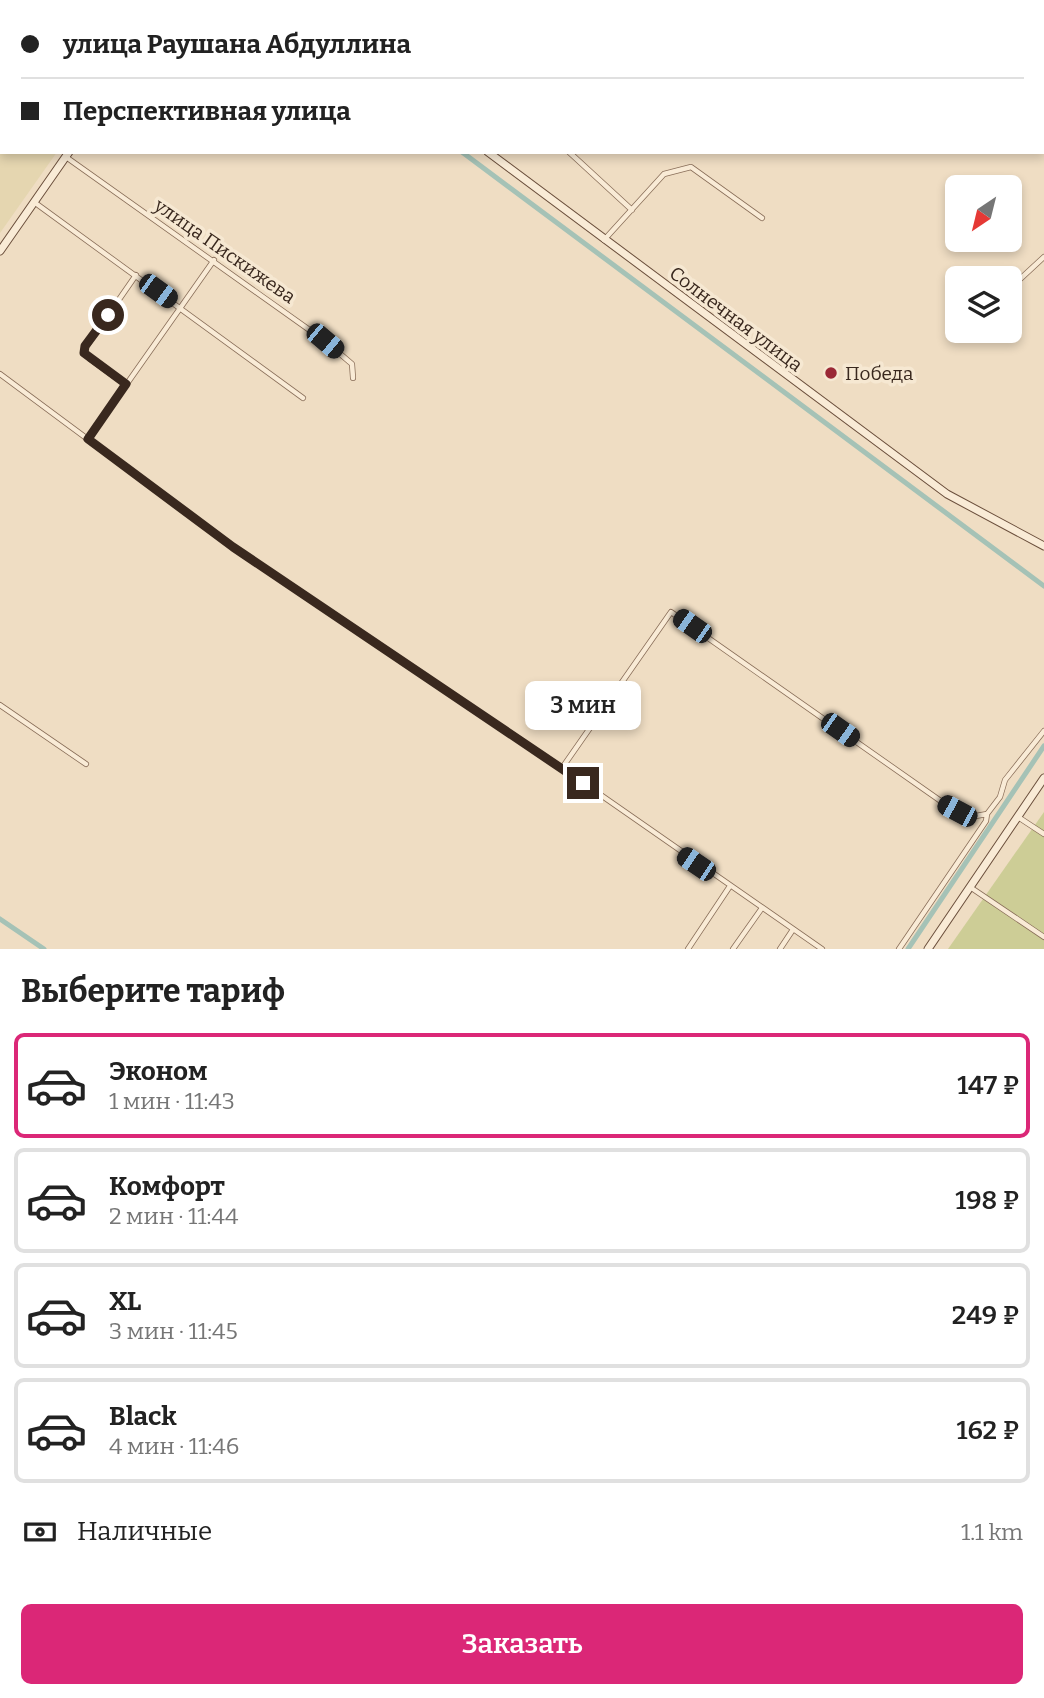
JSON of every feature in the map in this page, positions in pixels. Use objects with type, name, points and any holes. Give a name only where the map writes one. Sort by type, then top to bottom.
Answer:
[{"type":"main road","name":"Солнечная улица","points":[[491,154],[947,494],[1044,546]]},
{"type":"main road","points":[[0,251],[67,155]]},
{"type":"main road","points":[[928,949],[1044,778]]},
{"type":"street","points":[[571,154],[632,210]]},
{"type":"street","name":"улица Пискижева","points":[[67,155],[350,362],[354,367],[353,378]]},
{"type":"street","points":[[604,240],[664,174],[691,167],[762,218]]},
{"type":"street","points":[[34,202],[303,398]]},
{"type":"street","points":[[1022,277],[1044,257]]},
{"type":"street","points":[[88,439],[214,260]]},
{"type":"street","points":[[126,384],[90,359],[84,350],[136,275]]},
{"type":"street","points":[[0,374],[233,547],[562,768],[822,949]]},
{"type":"street","points":[[562,768],[671,612],[944,804],[970,817],[987,814]]},
{"type":"street","points":[[0,705],[86,764]]},
{"type":"street","points":[[899,949],[986,821],[987,814],[1000,797],[1004,779],[1044,731]]},
{"type":"street","points":[[1018,817],[1044,834]]},
{"type":"street","points":[[688,949],[730,886]]},
{"type":"street","points":[[970,887],[1044,937]]},
{"type":"street","points":[[733,949],[762,908]]},
{"type":"street","points":[[780,949],[793,930]]},
{"type":"shaded area","points":[[0,154],[56,154],[0,233]]},
{"type":"green space","points":[[1044,812],[1044,949],[948,949]]},
{"type":"waterway","points":[[465,154],[1044,586]]},
{"type":"waterway","points":[[908,949],[1044,746]]},
{"type":"waterway","points":[[0,919],[44,949]]},
{"type":"place","name":"Победа","points":[[831,373]]},
{"type":"route","points":[[108,315],[85,346],[84,353],[126,384],[88,439],[233,547],[583,783]]}]
